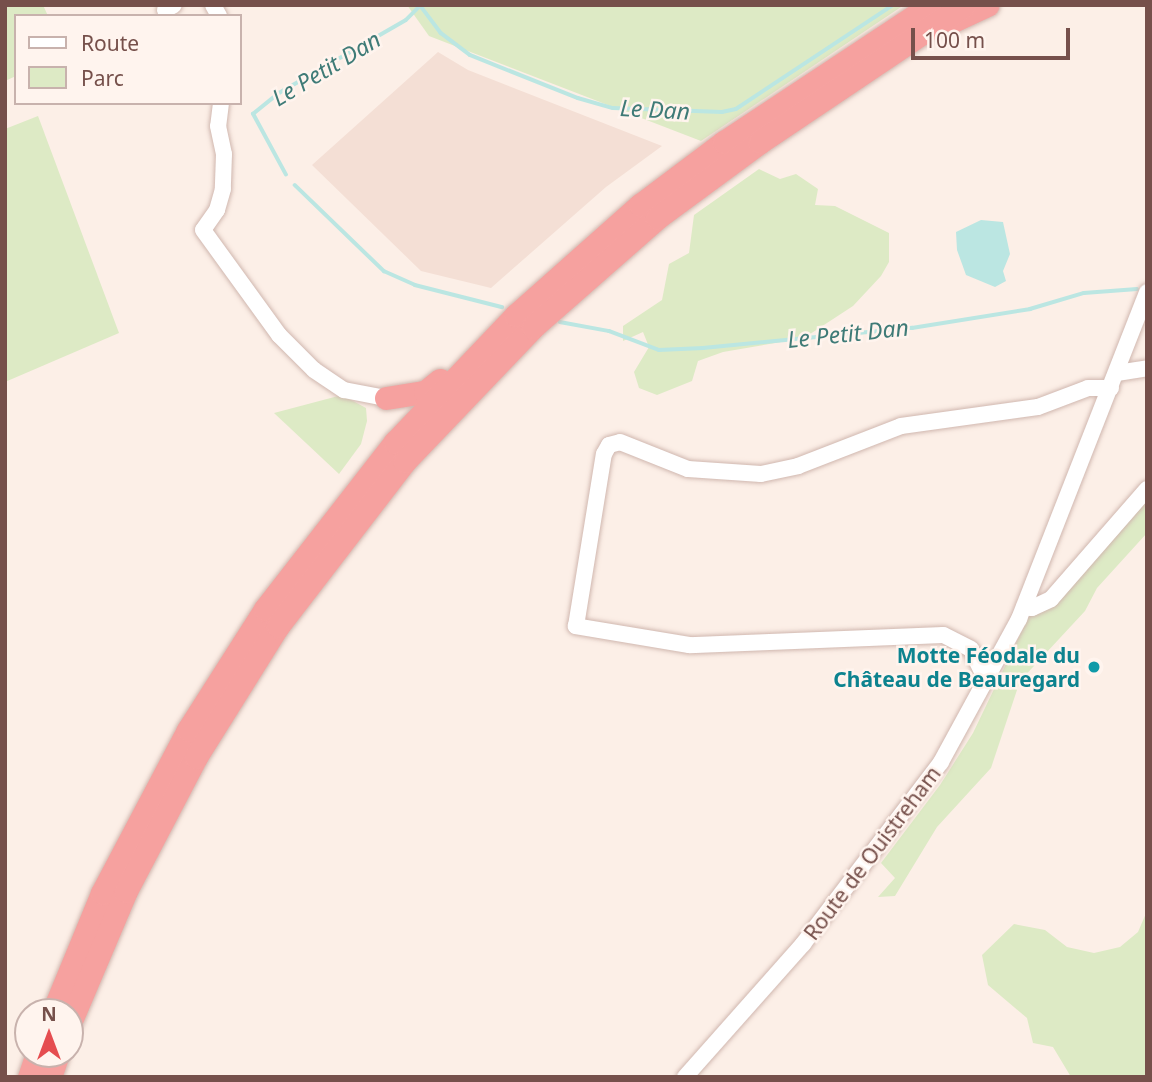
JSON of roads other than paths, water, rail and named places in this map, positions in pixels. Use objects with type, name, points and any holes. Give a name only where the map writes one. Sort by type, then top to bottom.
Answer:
[{"type":"highway","points":[[58,998],[102,893],[194,721],[265,609],[394,442],[547,286],[671,182],[931,5]]},
{"type":"highway","points":[[81,998],[126,891],[203,745],[304,589],[405,461],[533,327],[657,218],[760,142],[964,5]]},
{"type":"highway","points":[[918,36],[988,5]]},
{"type":"highway","points":[[386,398],[425,392],[443,377],[458,374]]},
{"type":"highway","points":[[386,398],[402,413],[394,442]]},
{"type":"street","points":[[221,105],[218,126],[224,154],[223,189],[217,210],[203,230],[279,335],[314,370],[344,390],[386,398]]},
{"type":"street","name":"Route de Ouistreham","points":[[685,1077],[803,944],[910,809],[986,680],[1024,607],[1147,292]]},
{"type":"street","points":[[986,680],[971,649],[943,635],[689,645],[576,626],[609,445],[620,442],[688,469],[761,474],[932,419],[1038,407],[1147,368]]},
{"type":"street","points":[[1024,607],[1032,608],[1051,599],[1147,489]]},
{"type":"water","points":[[981,220],[1003,222],[1010,254],[1003,271],[1006,281],[995,287],[966,275],[957,250],[956,232]]},
{"type":"waterway","name":"Le Dan","points":[[420,5],[441,33],[470,55],[578,98],[613,108],[722,112],[736,109],[893,5]]},
{"type":"waterway","name":"Le Petit Dan","points":[[286,175],[253,114],[279,93],[406,20],[420,6]]},
{"type":"waterway","name":"Le Petit Dan","points":[[295,185],[384,271],[415,285],[502,307]]},
{"type":"waterway","name":"Le Petit Dan","points":[[560,322],[609,331],[659,350],[703,348],[912,328],[1030,309],[1084,293],[1137,289]]},
{"type":"place","name":"Motte Féodale du Château de Beauregard","points":[[1094,667]]}]
